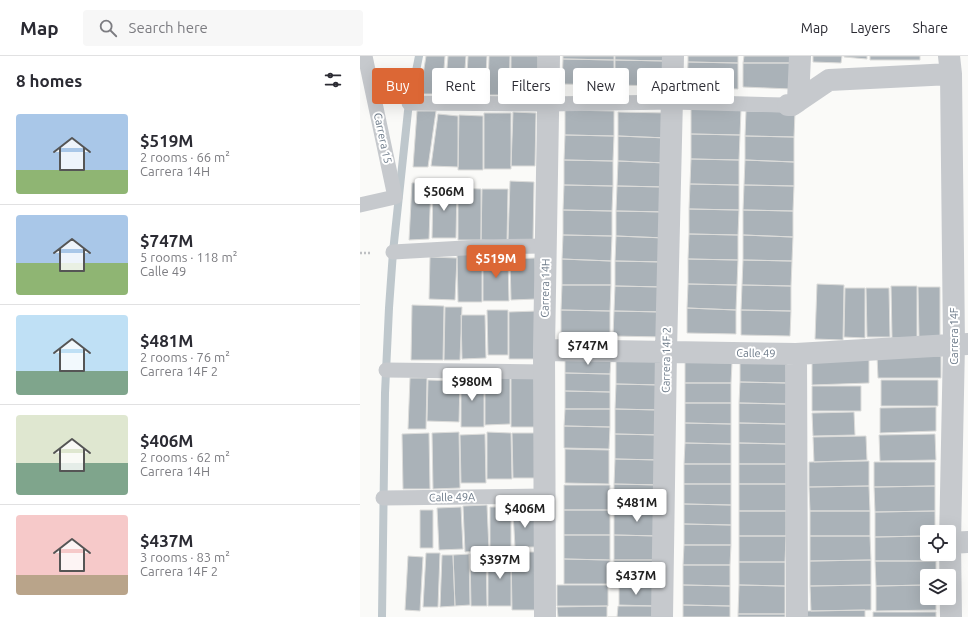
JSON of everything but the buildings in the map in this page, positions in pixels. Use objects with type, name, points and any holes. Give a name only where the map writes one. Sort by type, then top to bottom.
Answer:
[{"type":"street","name":"Carrera 14H","points":[[549,56],[549,68]]},
{"type":"street","name":"Carrera 14F 2","points":[[673,56],[673,68]]},
{"type":"street","points":[[792,103],[800,56]]},
{"type":"street","points":[[792,103],[830,80],[950,65]]},
{"type":"street","name":"Carrera 14F","points":[[950,65],[961,344],[959,542],[951,617]]},
{"type":"street","name":"Carrera 14H","points":[[545,617],[544,350],[548,104]]},
{"type":"street","name":"Carrera 14F 2","points":[[662,617],[666,351],[673,104]]},
{"type":"street","name":"Calle 49","points":[[544,350],[796,354],[961,344]]},
{"type":"street","points":[[796,354],[797,617]]},
{"type":"lane","name":"Carrera 15","points":[[360,205],[395,197],[365,56]]},
{"type":"lane","points":[[424,103],[498,104]]},
{"type":"lane","points":[[565,104],[637,103]]},
{"type":"lane","points":[[734,103],[792,103]]},
{"type":"lane","points":[[393,252],[482,246],[546,246]]},
{"type":"lane","points":[[386,370],[545,372]]},
{"type":"lane","name":"Calle 49A","points":[[383,498],[545,496]]},
{"type":"waterway","points":[[382,617],[385,393],[389,308],[393,252],[408,111],[419,56]]}]
